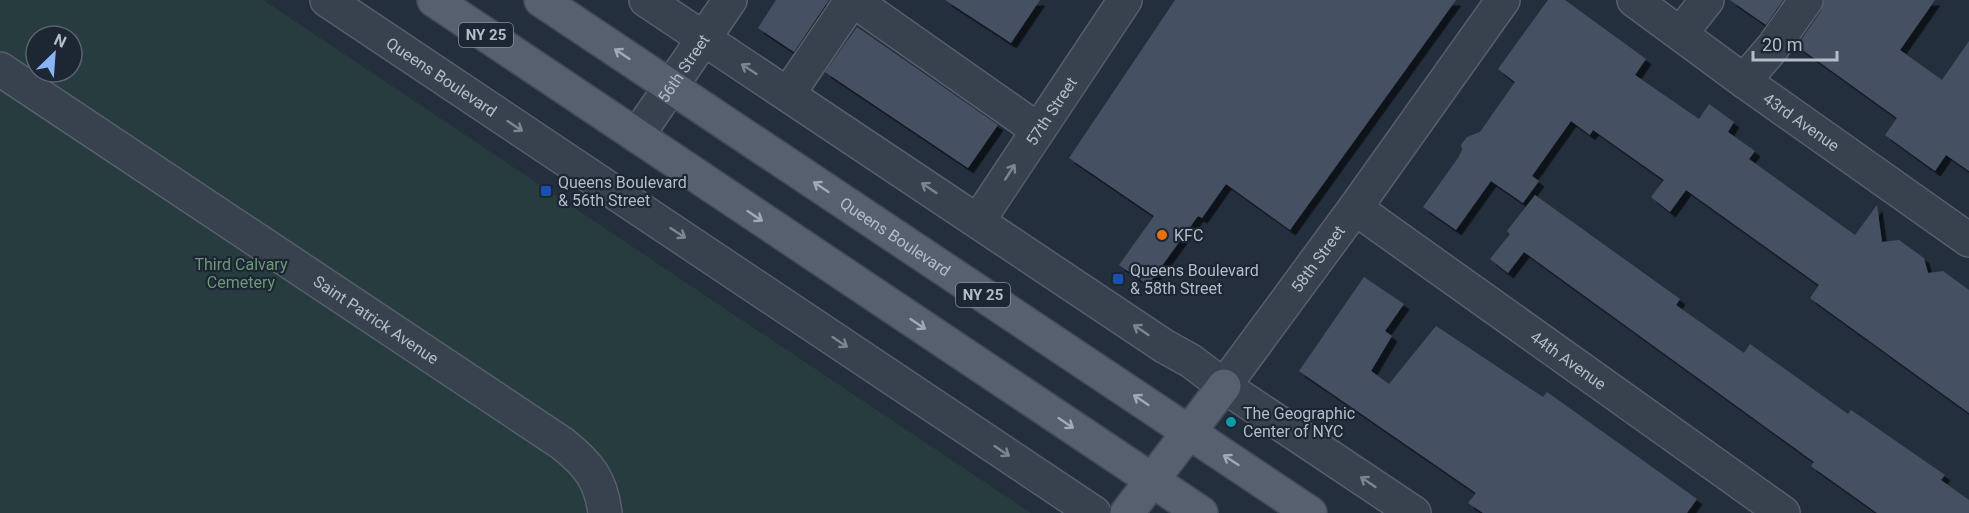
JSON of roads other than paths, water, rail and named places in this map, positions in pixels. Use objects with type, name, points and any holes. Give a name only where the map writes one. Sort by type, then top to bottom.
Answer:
[{"type":"main road","name":"NY 25","points":[[434,0],[1201,513]]},
{"type":"main road","name":"Queens Boulevard","points":[[541,0],[1310,513]]},
{"type":"main road","name":"58th Street","points":[[1127,513],[1224,386]]},
{"type":"street","name":"Queens Boulevard","points":[[327,0],[1094,513]]},
{"type":"street","points":[[646,0],[1164,346],[1191,361],[1224,386],[1414,513]]},
{"type":"street","name":"56th Street","points":[[637,136],[730,0]]},
{"type":"street","points":[[788,94],[852,0],[1038,130]]},
{"type":"street","name":"57th Street","points":[[978,221],[1125,0]]},
{"type":"street","name":"58th Street","points":[[1224,386],[1355,208],[1503,0]]},
{"type":"street","name":"43rd Avenue","points":[[1634,0],[1969,240]]},
{"type":"street","points":[[1681,33],[1707,0]]},
{"type":"street","points":[[1744,81],[1773,47],[1806,0]]},
{"type":"street","name":"Saint Patrick Avenue","points":[[0,69],[563,444],[582,460],[595,477],[605,513]]},
{"type":"street","name":"44th Avenue","points":[[1355,208],[1783,513]]},
{"type":"place","name":"Queens Boulevard & 56th Street","points":[[546,191]]},
{"type":"place","name":"KFC","points":[[1162,235]]},
{"type":"place","name":"Queens Boulevard & 58th Street","points":[[1118,279]]},
{"type":"place","name":"The Geographic Center of NYC","points":[[1231,422]]},
{"type":"park label","name":"Third Calvary Cemetery","points":[[241,273]]}]
